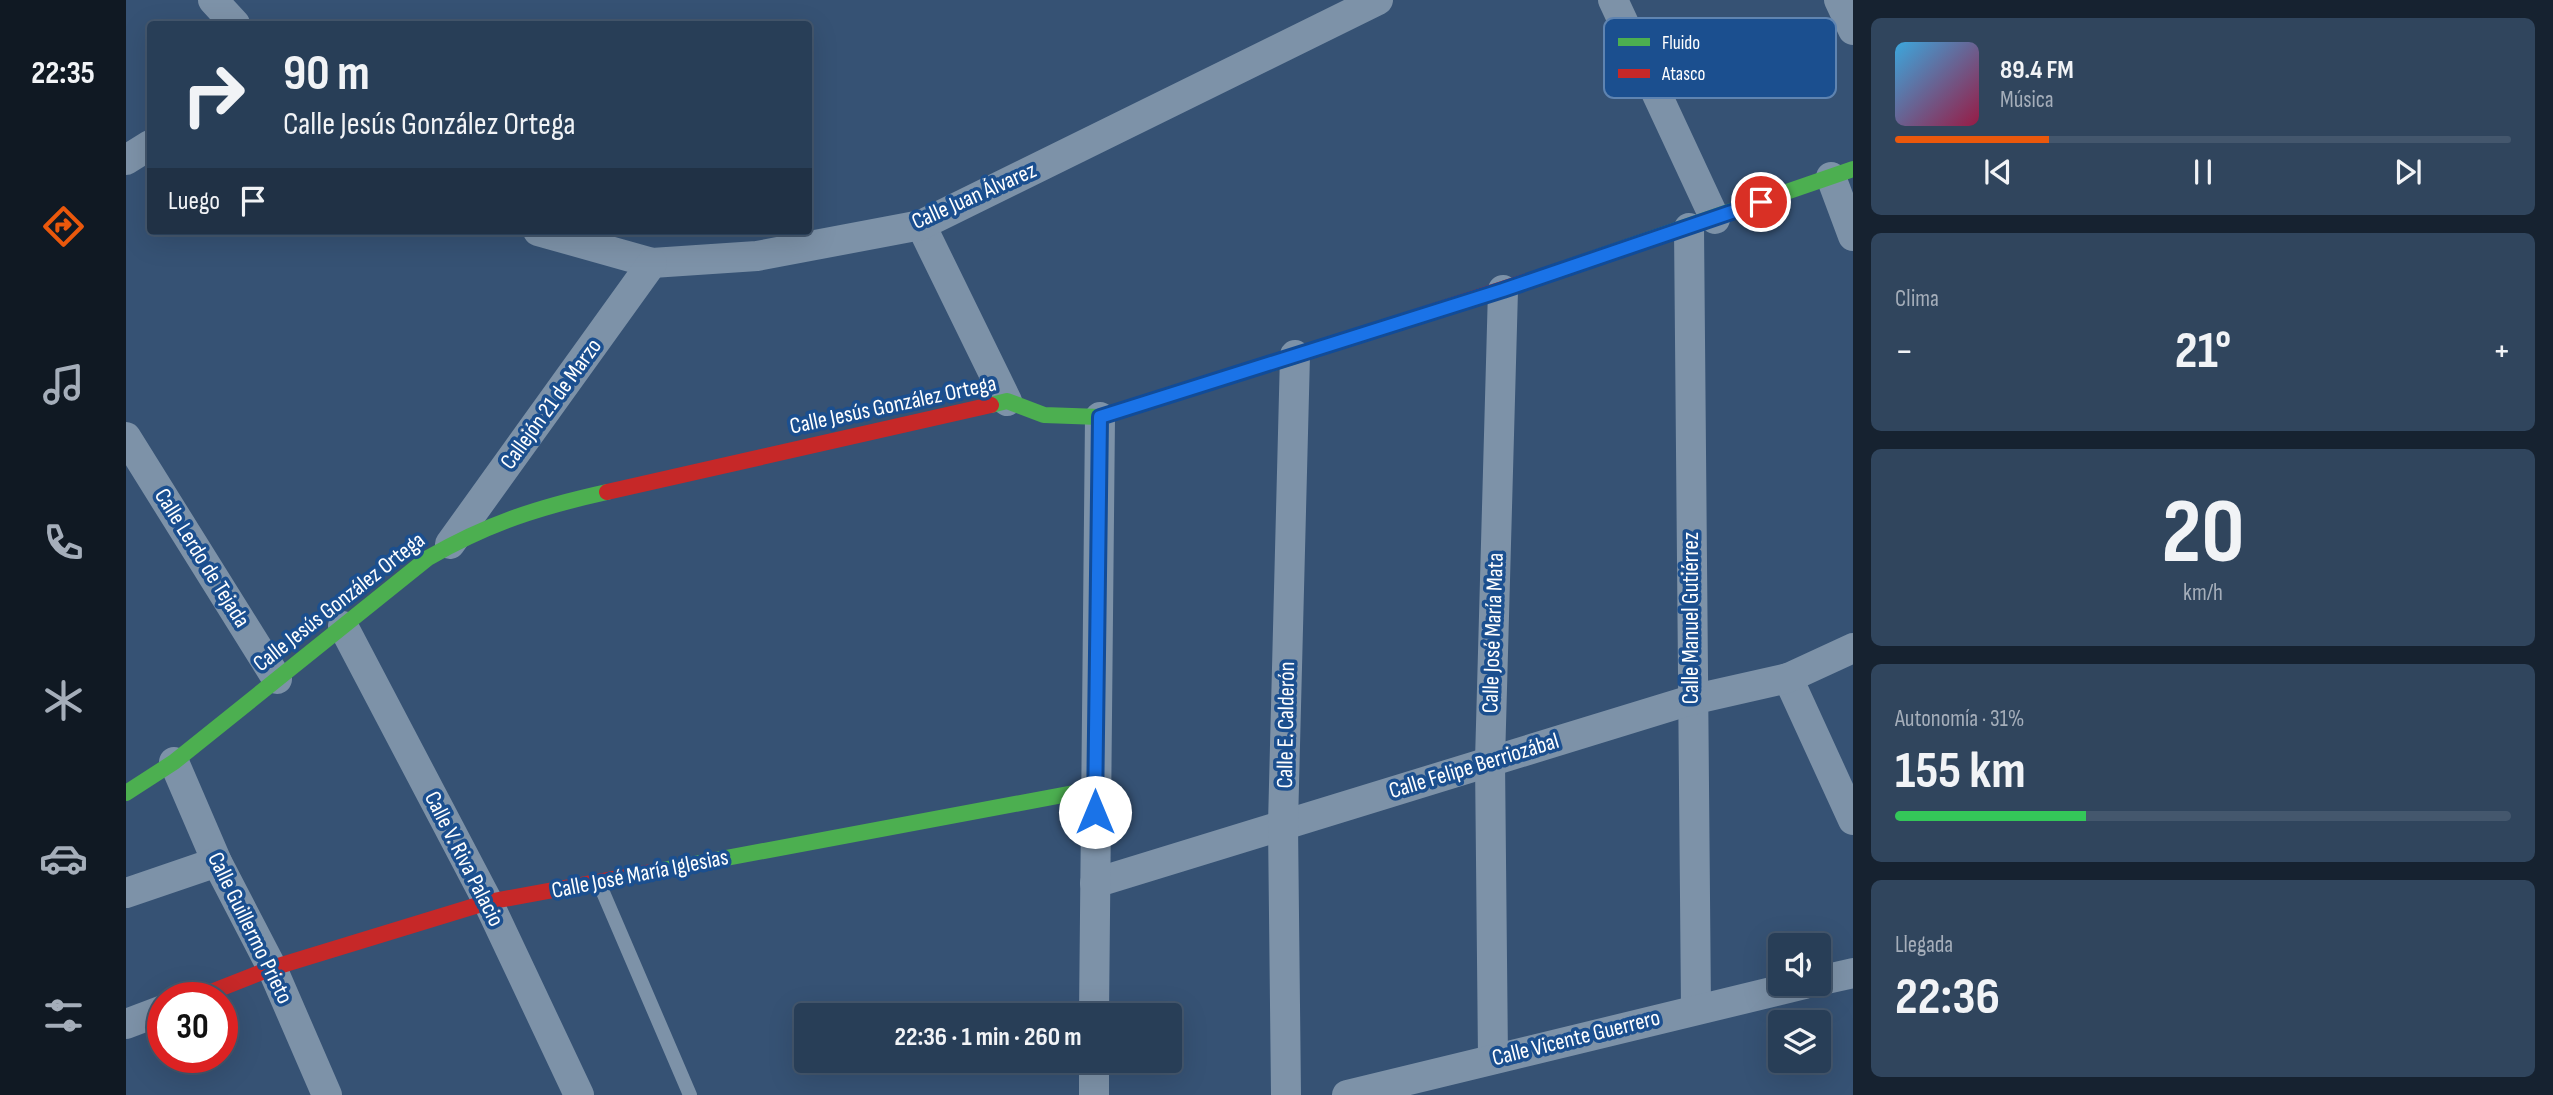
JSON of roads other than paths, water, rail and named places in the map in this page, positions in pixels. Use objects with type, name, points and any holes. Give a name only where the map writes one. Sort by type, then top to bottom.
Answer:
[{"type":"street","points":[[213,0],[232,21]]},
{"type":"street","name":"Calle Juan Álvarez","points":[[552,235],[652,263],[757,256],[921,225],[1378,0]]},
{"type":"street","points":[[1614,0],[1621,18]]},
{"type":"street","points":[[1839,0],[1853,30]]},
{"type":"street","points":[[1652,98],[1702,224]]},
{"type":"street","points":[[126,160],[147,147]]},
{"type":"street","points":[[1842,173],[1853,236]]},
{"type":"street","name":"Calle Jesús González Ortega","points":[[126,793],[174,762],[428,558],[472,533],[540,507],[1007,401],[1044,415],[1100,417],[1503,290],[1702,224],[1842,173]]},
{"type":"street","name":"Calle Manuel Gutiérrez","points":[[1696,1008],[1691,700],[1702,224]]},
{"type":"street","points":[[921,225],[1007,401]]},
{"type":"street","name":"Callejón 21 de Marzo","points":[[449,546],[652,263]]},
{"type":"street","name":"Calle José María Mata","points":[[1493,1059],[1490,761],[1503,290]]},
{"type":"street","name":"Calle E. Calderón","points":[[1286,1095],[1283,824],[1295,355]]},
{"type":"street","points":[[1094,1003],[1100,417]]},
{"type":"street","name":"Calle Lerdo de Tejada","points":[[126,437],[277,679]]},
{"type":"street","name":"Calle V. Riva Palacio","points":[[343,626],[488,902],[579,1095]]},
{"type":"street","name":"Calle Felipe Berriozábal","points":[[1095,883],[1691,700],[1788,678],[1853,648]]},
{"type":"street","points":[[1788,678],[1853,820]]},
{"type":"street","name":"Calle Guillermo Prieto","points":[[174,762],[217,862],[272,968],[327,1095]]},
{"type":"street","name":"Calle José María Iglesias","points":[[236,982],[272,968],[488,902],[1095,789]]},
{"type":"street","points":[[126,893],[217,862]]},
{"type":"street","points":[[1831,978],[1853,973]]},
{"type":"street","name":"Calle Vicente Guerrero","points":[[1347,1095],[1768,992]]},
{"type":"street","points":[[126,1024],[147,1016]]},
{"type":"street","points":[[1094,1073],[1094,1095]]},
{"type":"lane","points":[[598,882],[690,1095]]}]
